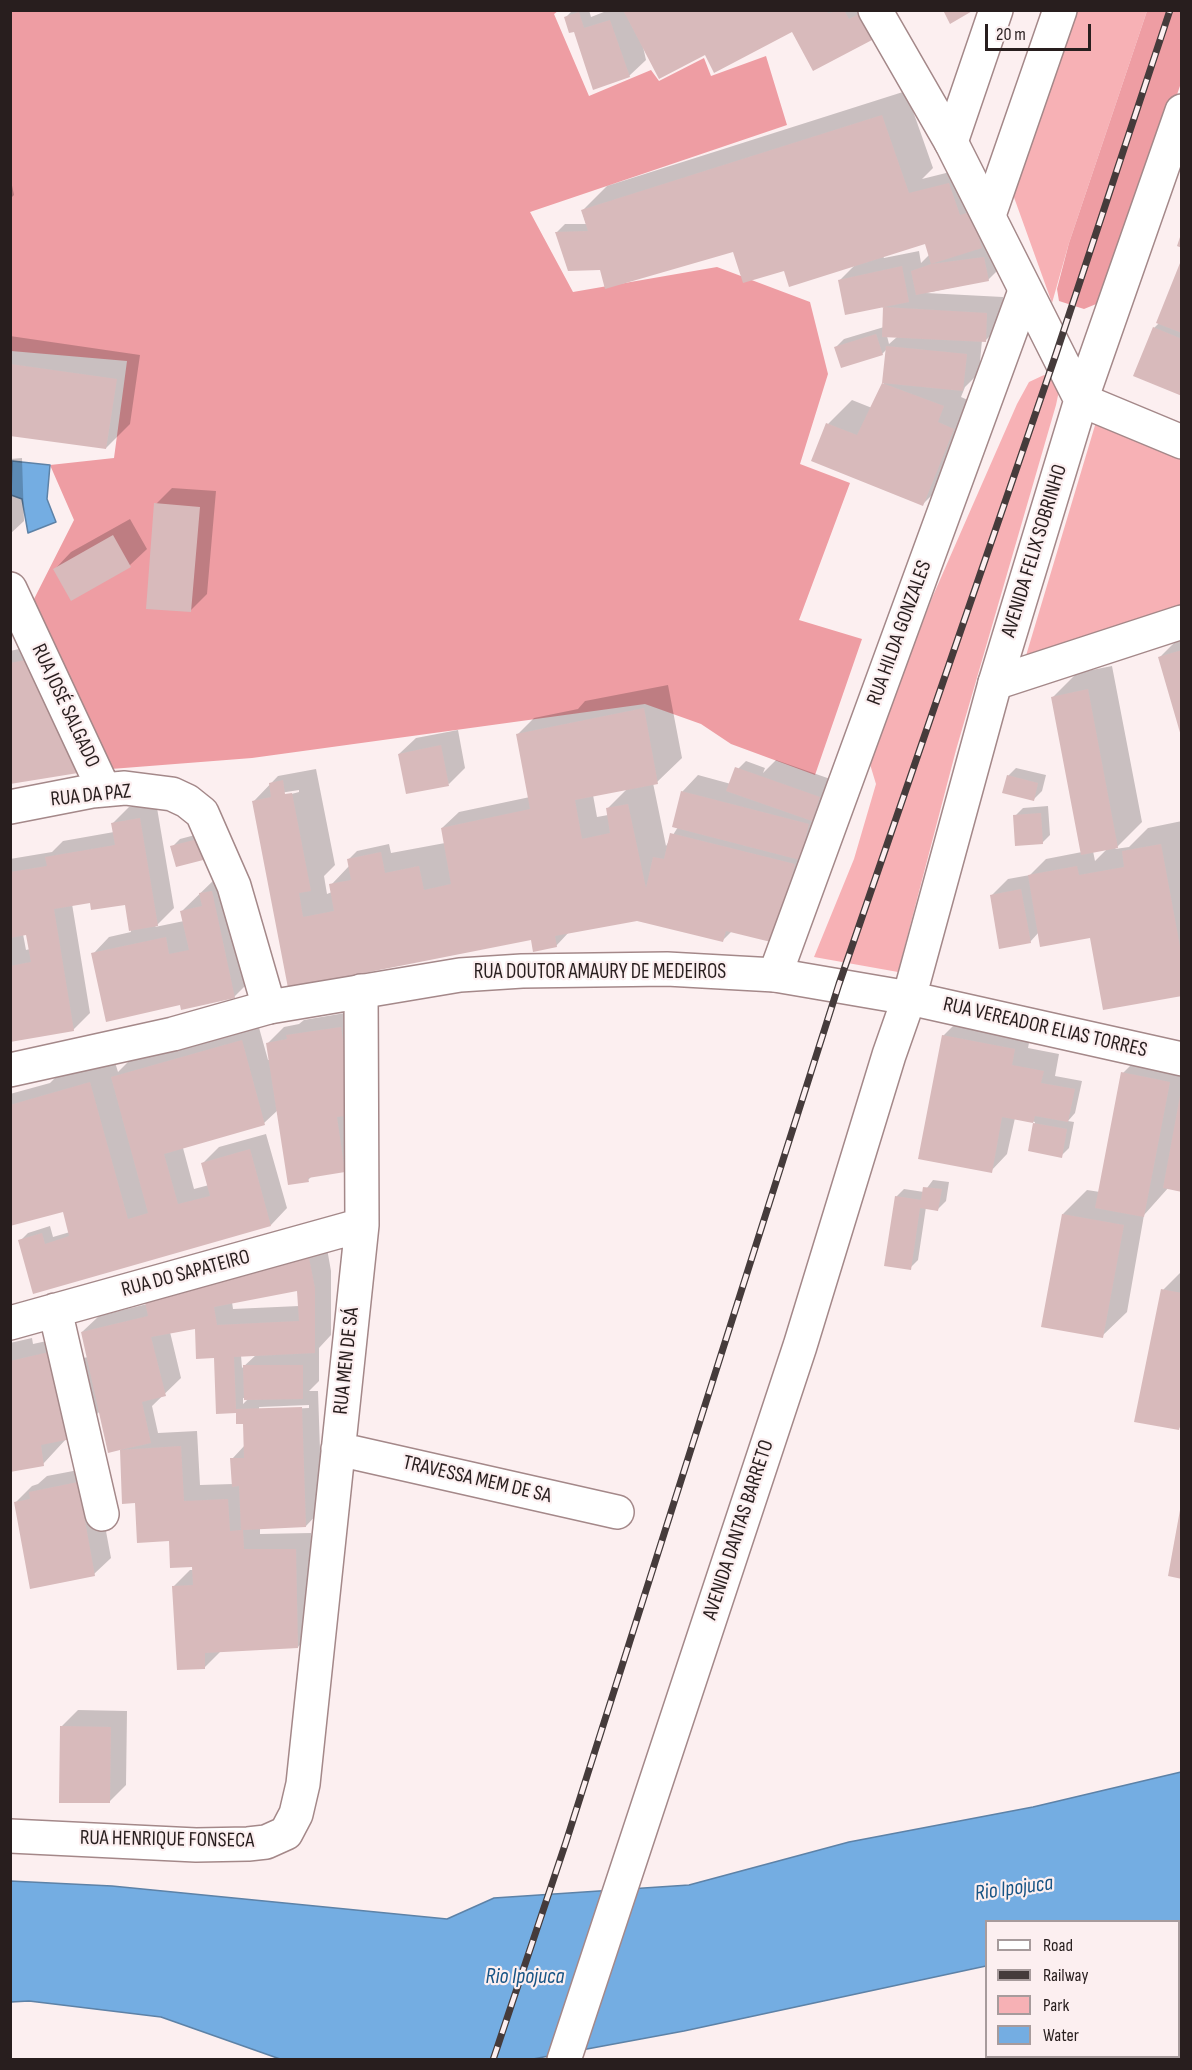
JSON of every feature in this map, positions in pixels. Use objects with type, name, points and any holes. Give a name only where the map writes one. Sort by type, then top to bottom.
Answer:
[{"type":"street","points":[[875,10],[951,142],[1081,400],[1182,442]]},
{"type":"street","points":[[951,142],[996,10]]},
{"type":"street","points":[[989,214],[1060,10]]},
{"type":"street","name":"AVENIDA FELIX SOBRINHO","points":[[909,998],[995,683],[1081,400],[1182,111]]},
{"type":"street","name":"RUA HILDA GONZALES","points":[[775,975],[1025,291]]},
{"type":"street","name":"RUA JOSÉ SALGADO","points":[[10,589],[104,790]]},
{"type":"street","points":[[995,683],[1182,622]]},
{"type":"street","name":"RUA DA PAZ","points":[[10,807],[125,788],[172,794],[187,801],[202,813],[217,843],[234,886],[269,1007]]},
{"type":"street","name":"RUA DOUTOR AMAURY DE MEDEIROS","points":[[10,1070],[173,1034],[269,1007],[460,975],[522,971],[667,969],[775,975],[909,998]]},
{"type":"street","name":"RUA MEN DE SÁ","points":[[308,1729],[362,1225],[361,991]]},
{"type":"street","name":"RUA VEREADOR ELIAS TORRES","points":[[909,998],[1182,1059]]},
{"type":"street","name":"AVENIDA DANTAS BARRETO","points":[[564,2060],[796,1358],[888,1055],[909,998]]},
{"type":"street","name":"RUA DO SAPATEIRO","points":[[10,1323],[362,1225]]},
{"type":"street","points":[[55,1310],[102,1514]]},
{"type":"street","name":"TRAVESSA MEM DE SA","points":[[338,1449],[617,1512]]},
{"type":"street","name":"RUA HENRIQUE FONSECA","points":[[10,1836],[196,1845],[266,1842],[286,1833],[296,1814],[303,1784],[308,1729]]},
{"type":"green space","points":[[1075,11],[1147,11],[1069,243],[1052,303],[1011,189]]},
{"type":"green space","points":[[1044,375],[1056,379],[1060,386],[1056,405],[956,750],[898,972],[814,957],[854,859],[876,784],[869,761],[932,598],[1017,404],[1029,382]]},
{"type":"green space","points":[[1096,422],[1181,457],[1181,608],[1025,659]]},
{"type":"shaded area","points":[[10,11],[558,11],[554,14],[589,96],[651,70],[659,81],[704,58],[711,76],[766,56],[787,125],[530,212],[573,292],[717,267],[810,302],[828,374],[800,464],[850,483],[799,620],[862,639],[815,775],[731,744],[701,724],[645,704],[252,758],[111,769],[33,601],[74,520],[50,465],[114,458],[127,361],[11,351]]},
{"type":"shaded area","points":[[1147,11],[1181,11],[1181,83],[1106,300],[1084,309],[1059,301],[1057,289],[1069,243]]},
{"type":"water","points":[[12,461],[50,465],[47,499],[56,522],[28,533],[22,499],[11,495]]},
{"type":"water","name":"Rio Ipojuca","points":[[1181,1772],[1181,1938],[1180,1920],[985,1920],[985,1966],[684,2031],[533,2059],[280,2059],[161,2017],[29,2001],[11,2002],[10,1881],[112,1886],[447,1919],[494,1898],[689,1885],[849,1842],[1033,1807]]},
{"type":"building","points":[[623,10],[826,10],[828,13],[844,10],[849,19],[859,14],[872,40],[813,71],[792,32],[714,73],[705,55],[659,79]]},
{"type":"building","points":[[943,10],[974,10],[950,24]]},
{"type":"building","points":[[579,12],[584,28],[610,20],[630,77],[593,90],[574,32],[569,33],[564,17]]},
{"type":"building","points":[[882,115],[909,193],[949,183],[960,215],[971,212],[982,248],[931,264],[925,244],[789,287],[784,271],[743,283],[733,252],[605,289],[600,270],[568,271],[555,232],[588,231],[581,210]]},
{"type":"building","points":[[1182,234],[1182,248],[1177,246]]},
{"type":"building","points":[[984,257],[989,281],[916,295],[911,271],[931,264]]},
{"type":"building","points":[[1182,258],[1182,333],[1156,323]]},
{"type":"building","points":[[902,266],[909,302],[845,315],[838,280]]},
{"type":"building","points":[[883,307],[987,313],[986,342],[882,337]]},
{"type":"building","points":[[1153,327],[1182,339],[1182,396],[1133,376]]},
{"type":"building","points":[[876,334],[883,355],[841,368],[834,347]]},
{"type":"building","points":[[886,346],[967,354],[963,391],[882,383]]},
{"type":"building","points":[[10,364],[117,379],[106,449],[10,436]]},
{"type":"building","points":[[882,383],[944,406],[938,422],[954,429],[923,506],[811,461],[826,423],[857,435]]},
{"type":"building","points":[[154,503],[200,507],[191,612],[146,609]]},
{"type":"building","points":[[113,535],[131,567],[71,601],[53,569]]},
{"type":"building","points":[[1182,650],[1182,736],[1181,736],[1158,657]]},
{"type":"building","points":[[26,660],[78,773],[10,784],[10,663]]},
{"type":"building","points":[[1088,689],[1118,848],[1081,855],[1051,697]]},
{"type":"building","points":[[644,708],[658,784],[575,800],[582,839],[610,833],[606,808],[628,804],[646,888],[653,857],[664,859],[670,833],[795,864],[775,943],[726,931],[723,942],[637,921],[555,936],[557,947],[533,952],[531,940],[288,988],[252,801],[271,797],[269,783],[283,780],[285,794],[292,793],[311,891],[299,893],[303,917],[334,911],[329,884],[351,880],[347,859],[381,852],[385,873],[419,866],[424,890],[451,884],[441,828],[530,809],[516,734]]},
{"type":"building","points":[[441,745],[449,786],[406,794],[398,754]]},
{"type":"building","points":[[735,767],[820,797],[812,821],[726,791]]},
{"type":"building","points":[[1007,775],[1038,783],[1034,801],[1002,793]]},
{"type":"building","points":[[681,791],[809,824],[800,860],[672,827]]},
{"type":"building","points":[[1041,813],[1043,844],[1015,846],[1013,815]]},
{"type":"building","points":[[140,818],[158,926],[129,931],[125,905],[91,910],[90,903],[54,909],[74,1031],[10,1042],[10,966],[31,962],[26,935],[10,938],[10,872],[47,866],[45,857],[115,845],[111,823]]},
{"type":"building","points":[[206,837],[211,858],[176,867],[170,846]]},
{"type":"building","points":[[1161,844],[1182,957],[1182,996],[1103,1010],[1090,938],[1040,947],[1028,875],[1077,866],[1079,875],[1124,867],[1122,851]]},
{"type":"building","points":[[1021,889],[1031,943],[999,949],[990,895]]},
{"type":"building","points":[[212,891],[235,998],[181,1010],[180,1005],[106,1022],[91,953],[166,937],[169,954],[189,950],[180,911],[202,906],[199,893]]},
{"type":"building","points":[[341,1027],[354,1115],[337,1117],[345,1172],[308,1178],[309,1182],[288,1185],[266,1043],[287,1039],[286,1035]]},
{"type":"building","points":[[942,1035],[1015,1049],[1012,1065],[1044,1071],[1041,1083],[1075,1089],[1068,1122],[1035,1116],[1033,1123],[1002,1117],[992,1173],[918,1159]]},
{"type":"building","points":[[242,1040],[265,1125],[164,1154],[178,1204],[210,1196],[201,1163],[250,1149],[271,1226],[33,1294],[18,1240],[42,1233],[45,1244],[69,1236],[63,1212],[10,1226],[10,1105],[90,1082],[128,1219],[148,1213],[111,1077]]},
{"type":"building","points":[[1121,1072],[1170,1082],[1144,1217],[1095,1208]]},
{"type":"building","points":[[1180,1096],[1182,1097],[1182,1192],[1163,1188]]},
{"type":"building","points":[[1033,1123],[1067,1129],[1062,1158],[1028,1151]]},
{"type":"building","points":[[923,1187],[942,1189],[938,1211],[920,1208],[911,1270],[884,1266],[895,1196],[921,1200]]},
{"type":"building","points":[[1062,1214],[1124,1225],[1103,1338],[1041,1327]]},
{"type":"building","points":[[308,1253],[315,1288],[315,1353],[234,1357],[236,1409],[302,1407],[306,1527],[243,1530],[244,1549],[296,1549],[298,1648],[205,1653],[205,1669],[177,1670],[172,1586],[193,1585],[192,1567],[170,1568],[169,1541],[137,1543],[135,1503],[122,1504],[120,1450],[108,1453],[81,1332],[148,1316],[143,1292]],"holes":[[[297,1291],[299,1321],[217,1325],[214,1307]],[[195,1329],[196,1359],[214,1358],[216,1414],[236,1413],[236,1424],[243,1424],[244,1458],[230,1458],[232,1487],[239,1486],[241,1530],[230,1531],[228,1499],[184,1501],[181,1446],[120,1450],[151,1443],[142,1402],[166,1396],[151,1337]]]},
{"type":"building","points":[[1161,1289],[1182,1293],[1182,1417],[1179,1430],[1134,1422]]},
{"type":"building","points":[[58,1350],[76,1438],[41,1445],[44,1466],[10,1472],[10,1361]]},
{"type":"building","points":[[243,1365],[303,1365],[303,1399],[244,1400]]},
{"type":"building","points":[[78,1482],[95,1576],[30,1589],[14,1502],[30,1499],[29,1492]]},
{"type":"building","points":[[1180,1510],[1182,1510],[1182,1579],[1168,1576]]},
{"type":"building","points":[[60,1726],[111,1727],[110,1803],[59,1803]]},
{"type":"railway","points":[[493,2060],[566,1842],[839,984],[1056,354],[1170,10]]}]
